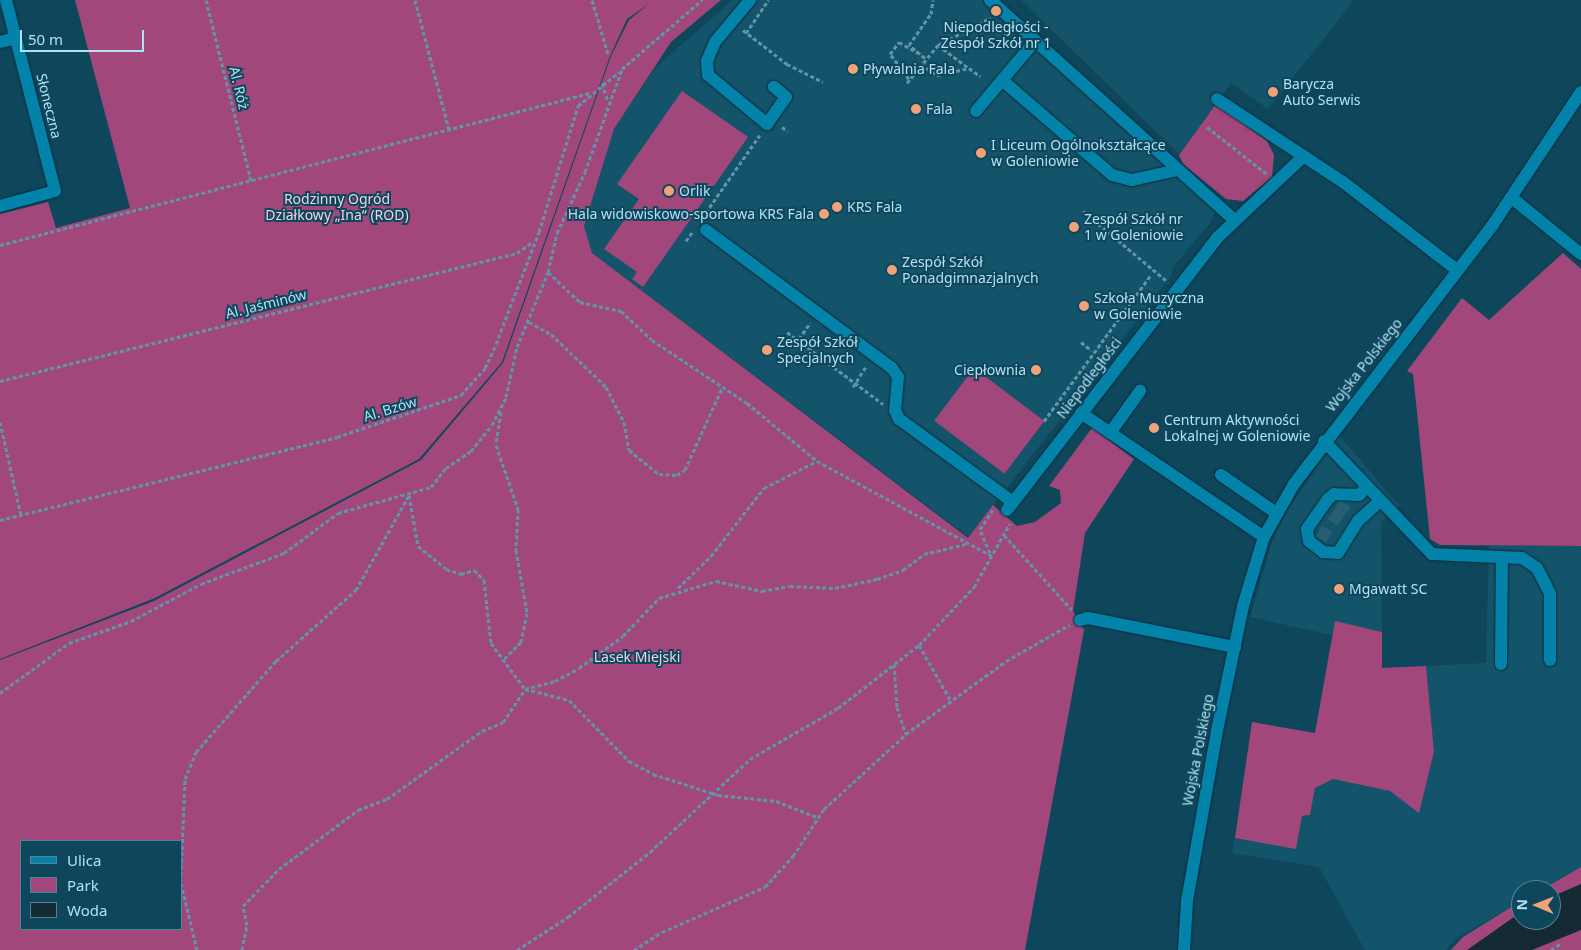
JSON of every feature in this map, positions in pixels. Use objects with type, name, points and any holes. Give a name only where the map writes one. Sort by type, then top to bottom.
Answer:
[{"type":"street","name":"Słoneczna","points":[[0,206],[55,191],[6,0]]},
{"type":"street","points":[[750,0],[720,34],[707,68],[713,82],[768,124],[786,97],[774,87]]},
{"type":"street","points":[[990,0],[1233,220]]},
{"type":"street","points":[[0,42],[16,38]]},
{"type":"street","points":[[976,111],[1035,41]]},
{"type":"street","points":[[1002,80],[1112,175],[1132,180],[1178,170]]},
{"type":"street","name":"Wojska Polskiego","points":[[1184,950],[1198,833],[1234,647],[1264,537],[1276,513],[1324,441],[1512,198],[1581,92]]},
{"type":"street","points":[[1217,100],[1304,156],[1457,270]]},
{"type":"street","name":"Niepodległości","points":[[1010,511],[1081,413],[1176,289],[1233,220],[1304,156]]},
{"type":"street","points":[[1512,198],[1581,254]]},
{"type":"street","points":[[706,230],[874,354],[898,377],[895,410],[899,419],[1010,511]]},
{"type":"street","points":[[1110,433],[1140,391]]},
{"type":"street","points":[[1081,413],[1264,537]]},
{"type":"street","points":[[1324,441],[1432,554],[1522,558],[1537,568],[1550,594],[1550,660]]},
{"type":"street","points":[[1221,475],[1276,513]]},
{"type":"street","points":[[1367,487],[1359,495],[1334,494],[1329,507],[1315,527],[1309,542],[1315,547],[1332,554],[1352,522],[1380,501]]},
{"type":"street","points":[[1501,664],[1502,558]]},
{"type":"street","points":[[1080,620],[1234,647]]},
{"type":"path","name":"Al. Róż","points":[[206,0],[251,181]]},
{"type":"path","points":[[415,0],[449,130]]},
{"type":"path","points":[[592,0],[608,54]]},
{"type":"path","points":[[0,245],[591,92],[625,63],[659,40],[686,10],[702,0]]},
{"type":"path","points":[[746,33],[766,8],[768,0]]},
{"type":"path","points":[[918,53],[909,45],[932,14],[933,0]]},
{"type":"path","points":[[925,58],[899,42],[890,54],[908,81],[925,58],[938,45],[993,17]]},
{"type":"path","points":[[742,30],[787,64],[823,82]]},
{"type":"path","points":[[938,45],[980,76]]},
{"type":"path","points":[[504,659],[521,642],[528,613],[516,550],[518,509],[496,445],[501,408],[529,322],[548,272],[557,233],[585,172],[608,103],[625,63]]},
{"type":"path","points":[[921,64],[937,74],[968,68]]},
{"type":"path","points":[[602,83],[608,103]]},
{"type":"path","name":"Al. Bzów","points":[[0,520],[336,437],[444,404],[461,395],[485,368],[533,241],[570,122],[591,92]]},
{"type":"path","points":[[686,241],[768,124]]},
{"type":"path","points":[[1207,127],[1276,181]]},
{"type":"path","points":[[1083,211],[1176,289]]},
{"type":"path","name":"Al. Jaśminów","points":[[0,381],[517,253],[533,241]]},
{"type":"path","points":[[548,272],[580,302],[621,311],[652,340],[747,403],[817,461],[884,494],[966,544]]},
{"type":"path","points":[[1044,421],[1151,275]]},
{"type":"path","points":[[795,344],[818,313]]},
{"type":"path","points":[[529,322],[550,334],[606,387],[624,422],[629,450],[659,474],[677,475],[685,470],[722,388]]},
{"type":"path","points":[[1081,342],[1091,350]]},
{"type":"path","points":[[853,386],[874,354]]},
{"type":"path","points":[[0,693],[69,643],[131,621],[201,584],[284,553],[338,513],[356,504],[409,495],[431,487],[446,468],[471,451],[501,408]]},
{"type":"path","points":[[0,422],[20,514]]},
{"type":"path","points":[[677,590],[712,556],[764,488],[817,461]]},
{"type":"path","points":[[409,495],[418,546],[446,569],[461,574],[474,570],[484,580],[487,632],[525,689],[569,700],[629,761],[668,781],[712,794],[762,797],[817,817]]},
{"type":"path","points":[[182,850],[185,778],[196,752],[276,661],[356,590],[409,495]]},
{"type":"path","points":[[516,950],[568,917],[650,852],[712,794],[763,750],[838,708],[919,644],[959,606],[992,556],[1004,534],[1010,511],[994,508],[980,529],[992,556]]},
{"type":"path","points":[[634,950],[662,932],[765,887],[793,856],[817,817],[906,734],[1006,661],[1080,620],[1004,534]]},
{"type":"path","points":[[242,950],[247,925],[243,906],[279,869],[358,810],[387,799],[482,731],[503,722],[525,689],[568,676],[623,636],[649,605],[677,590],[716,581],[762,591],[790,586],[835,588],[877,579],[903,570],[924,554],[966,544],[979,546],[992,556]]},
{"type":"path","points":[[919,644],[949,690],[951,701]]},
{"type":"path","points":[[894,663],[897,707],[906,734]]},
{"type":"path","points":[[182,887],[197,950]]},
{"type":"path","points":[[1551,950],[1560,944]]},
{"type":"shaded area","name":"Zespół Szkół Ponadgimnazjalnych","points":[[733,0],[983,0],[1216,208],[1210,223],[1173,267],[1172,275],[969,537],[592,253],[584,226],[614,129],[656,67]]},
{"type":"shaded area","points":[[1021,0],[1354,0],[1268,109],[1231,83],[1179,154]]},
{"type":"shaded area","points":[[1339,435],[1399,506],[1381,522],[1382,632],[1336,622],[1332,635],[1250,617],[1272,542],[1287,511]]},
{"type":"shaded area","points":[[1489,545],[1581,546],[1581,867],[1558,880],[1511,880],[1511,907],[1457,938],[1445,950],[1365,950],[1319,867],[1232,853],[1235,838],[1296,848],[1302,816],[1310,815],[1315,788],[1333,779],[1390,791],[1419,812],[1434,752],[1426,666],[1486,663]]},
{"type":"green space","name":"Lasek Miejski","points":[[75,0],[721,0],[671,42],[614,129],[584,226],[592,253],[968,538],[993,505],[1017,526],[1035,522],[1061,503],[1060,490],[1049,486],[1092,428],[1134,459],[1085,533],[1073,611],[1084,630],[1025,950],[0,950],[0,660],[154,601],[421,460],[503,363],[611,56],[629,20],[649,4],[627,19],[610,56],[502,362],[419,459],[155,598],[0,659],[0,214],[48,202],[56,228],[130,208]]},
{"type":"green space","name":"Orlik","points":[[682,91],[748,137],[643,287],[632,279],[637,272],[604,249],[639,199],[617,184]]},
{"type":"green space","points":[[1216,104],[1267,141],[1274,155],[1272,177],[1243,201],[1226,199],[1183,164],[1179,155]]},
{"type":"green space","points":[[1563,253],[1581,269],[1581,546],[1440,545],[1430,539],[1413,374],[1407,371],[1462,298],[1489,320]]},
{"type":"green space","points":[[974,368],[1044,421],[1005,474],[934,421]]},
{"type":"green space","points":[[1335,621],[1382,632],[1382,668],[1426,666],[1434,752],[1419,813],[1390,791],[1333,779],[1315,788],[1310,815],[1302,816],[1296,849],[1235,838],[1252,722],[1315,733]]},
{"type":"green space","points":[[1581,867],[1581,950],[1451,950],[1463,937],[1511,907],[1511,930],[1561,930],[1561,880],[1558,880]]},
{"type":"water","points":[[1581,884],[1581,930],[1532,950],[1467,950],[1511,919],[1511,930],[1561,930],[1561,893]]},
{"type":"tunnel","points":[[1337,505],[1351,514]]},
{"type":"tunnel","points":[[1331,514],[1345,524]]},
{"type":"tunnel","points":[[1319,531],[1334,540]]},
{"type":"place","name":"Niepodległości - Zespół Szkół nr 1","points":[[996,11]]},
{"type":"place","name":"Pływalnia Fala","points":[[853,69]]},
{"type":"place","name":"Barycza Auto Serwis","points":[[1273,92]]},
{"type":"place","name":"Fala","points":[[916,109]]},
{"type":"place","name":"I Liceum Ogólnokształcące w Goleniowie","points":[[981,153]]},
{"type":"place","name":"Orlik","points":[[669,191]]},
{"type":"place","name":"KRS Fala","points":[[837,207]]},
{"type":"place","name":"Hala widowiskowo-sportowa KRS Fala","points":[[824,214]]},
{"type":"place","name":"Zespół Szkół nr 1 w Goleniowie","points":[[1074,227]]},
{"type":"place","name":"Zespół Szkół Ponadgimnazjalnych","points":[[892,270]]},
{"type":"place","name":"Szkoła Muzyczna w Goleniowie","points":[[1084,306]]},
{"type":"place","name":"Zespół Szkół Specjalnych","points":[[767,350]]},
{"type":"place","name":"Ciepłownia","points":[[1036,370]]},
{"type":"place","name":"Centrum Aktywności Lokalnej w Goleniowie","points":[[1154,428]]},
{"type":"place","name":"Mgawatt SC","points":[[1339,589]]},
{"type":"park label","name":"Rodzinny Ogród Działkowy „Ina“ (ROD)","points":[[337,207]]}]
